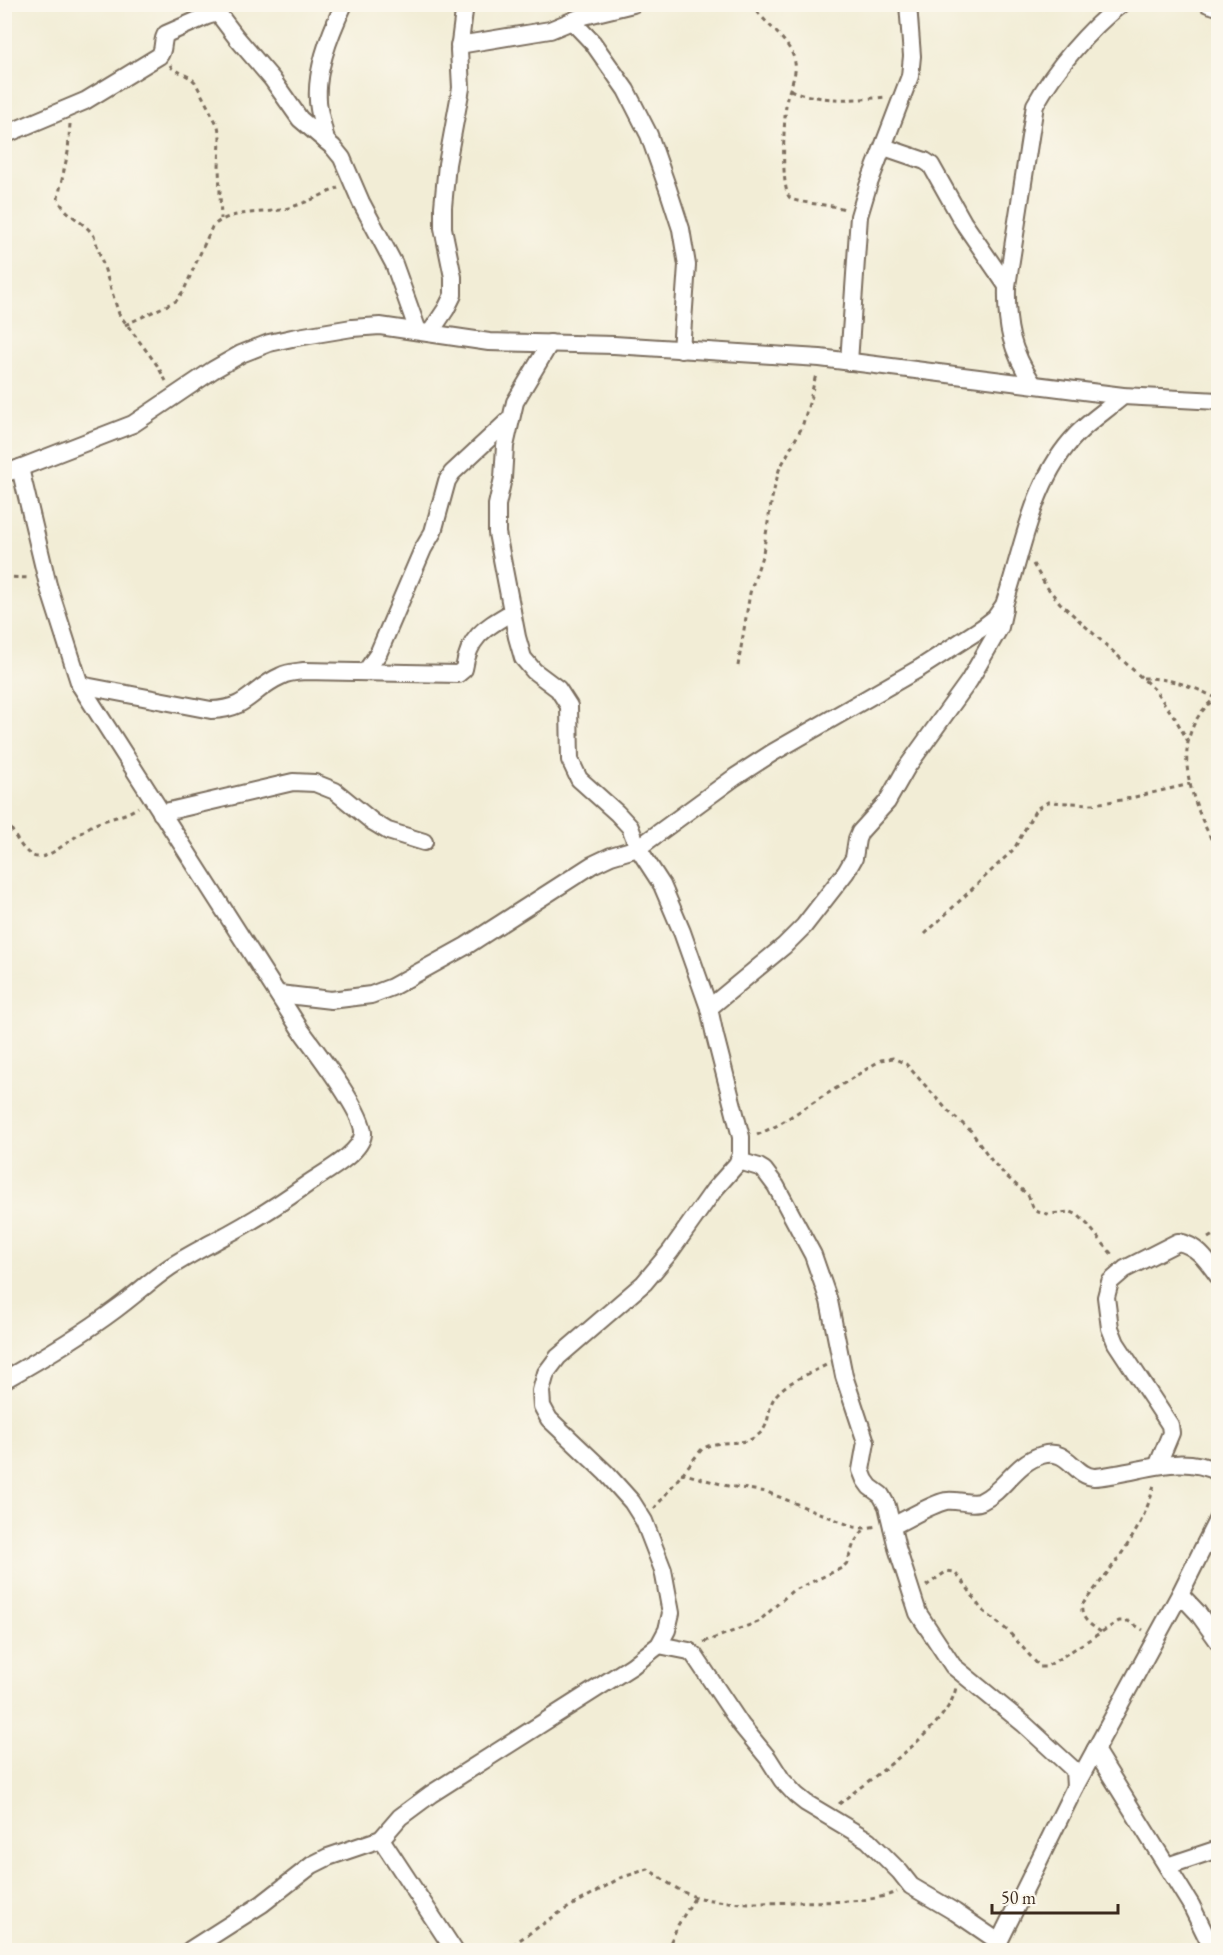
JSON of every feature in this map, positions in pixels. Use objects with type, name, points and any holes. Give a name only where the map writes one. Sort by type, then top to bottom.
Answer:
[{"type":"street","points":[[326,141],[318,108],[319,80],[327,42],[344,4]]},
{"type":"street","points":[[424,332],[446,309],[453,295],[453,277],[443,228],[443,207],[447,164],[461,88],[459,45],[465,4]]},
{"type":"street","points":[[459,45],[550,30],[602,11],[633,4]]},
{"type":"street","points":[[849,362],[859,216],[868,186],[910,76],[912,56],[908,4]]},
{"type":"street","points":[[1033,384],[1021,365],[1012,343],[1006,314],[1007,286],[1035,105],[1072,53],[1120,4]]},
{"type":"street","points":[[1209,4],[1218,7]]},
{"type":"street","points":[[4,135],[70,108],[133,73],[161,53],[166,34],[207,16],[214,8],[272,79],[300,118],[342,158],[361,202],[394,264],[424,332]]},
{"type":"street","points":[[572,21],[593,43],[626,90],[649,135],[681,229],[687,265],[681,351]]},
{"type":"street","points":[[884,147],[931,165],[963,222],[1007,286]]},
{"type":"street","points":[[4,1380],[64,1346],[178,1262],[286,1199],[349,1155],[359,1144],[363,1134],[360,1119],[80,685],[12,471],[133,424],[213,370],[241,354],[269,343],[352,328],[380,326],[489,342],[614,345],[820,358],[1123,396],[1218,401]]},
{"type":"street","points":[[190,1950],[262,1904],[312,1865],[328,1857],[381,1839],[400,1817],[431,1794],[632,1666],[659,1645],[667,1630],[671,1613],[663,1570],[644,1521],[632,1502],[606,1473],[549,1419],[542,1406],[541,1391],[546,1373],[558,1357],[657,1270],[707,1199],[739,1161],[742,1142],[714,1036],[709,1008],[682,932],[662,885],[638,848],[630,827],[579,779],[570,760],[569,706],[558,689],[534,671],[523,658],[497,533],[497,505],[503,478],[505,446],[515,402],[550,343]]},
{"type":"street","points":[[709,1008],[758,970],[804,926],[846,872],[854,858],[856,839],[860,832],[887,801],[914,757],[948,712],[974,673],[1000,627],[1004,605],[1038,494],[1055,462],[1077,434],[1123,396]]},
{"type":"street","points":[[366,671],[378,654],[423,549],[433,532],[447,481],[452,473],[510,419]]},
{"type":"street","points":[[279,994],[331,1000],[371,995],[392,987],[474,941],[592,865],[638,848],[725,784],[772,753],[920,668],[982,628],[995,618],[1004,605]]},
{"type":"street","points":[[80,685],[211,710],[225,710],[244,702],[283,674],[304,671],[366,671],[458,674],[465,669],[467,653],[475,639],[489,626],[512,612]]},
{"type":"street","points":[[161,813],[293,782],[315,783],[335,791],[372,822],[388,831],[424,842]]},
{"type":"street","points":[[739,1161],[764,1170],[776,1186],[802,1233],[822,1278],[844,1376],[866,1442],[861,1470],[870,1487],[881,1495],[887,1506],[897,1548],[918,1613],[952,1666],[1024,1724],[1074,1770],[1075,1787]]},
{"type":"street","points":[[1158,1464],[1171,1433],[1170,1425],[1118,1348],[1110,1328],[1107,1290],[1110,1282],[1125,1269],[1178,1242],[1193,1247],[1218,1276]]},
{"type":"street","points":[[892,1524],[947,1501],[977,1503],[982,1501],[992,1495],[1025,1463],[1052,1453],[1060,1455],[1087,1477],[1178,1462],[1208,1467],[1218,1472]]},
{"type":"street","points":[[659,1645],[691,1653],[699,1661],[741,1725],[768,1758],[782,1780],[806,1803],[868,1840],[911,1886],[955,1912],[997,1946],[1075,1787],[1154,1638],[1180,1594],[1218,1518]]},
{"type":"street","points":[[1180,1594],[1198,1612],[1218,1641]]},
{"type":"street","points":[[1095,1750],[1191,1905],[1213,1950]]},
{"type":"street","points":[[381,1839],[454,1950]]},
{"type":"street","points":[[1167,1866],[1218,1850]]},
{"type":"path","points":[[752,4],[759,16],[779,36],[795,61],[795,70],[787,100],[784,187],[788,197],[796,201],[838,207],[859,216]]},
{"type":"path","points":[[161,53],[168,56],[172,68],[195,82],[218,126],[221,219]]},
{"type":"path","points":[[790,90],[824,99],[904,95]]},
{"type":"path","points":[[70,108],[68,152],[58,198],[60,204],[89,228],[94,236],[113,299],[125,325],[157,365],[165,380],[169,401]]},
{"type":"path","points":[[125,325],[176,301],[184,290],[212,226],[221,219],[286,208],[353,182]]},
{"type":"path","points":[[738,666],[750,593],[763,553],[779,470],[801,427],[820,358]]},
{"type":"path","points":[[1022,544],[1046,586],[1059,603],[1142,678],[1163,701],[1189,743]]},
{"type":"path","points":[[4,577],[34,579],[48,585]]},
{"type":"path","points":[[1142,678],[1177,681],[1217,697],[1194,721],[1187,759],[1190,784],[1196,805],[1218,852]]},
{"type":"path","points":[[925,934],[1014,849],[1036,809],[1048,802],[1093,804],[1122,800],[1190,784]]},
{"type":"path","points":[[4,812],[26,852],[39,858],[93,825],[131,813],[142,804],[148,793]]},
{"type":"path","points":[[742,1142],[776,1126],[880,1060],[892,1058],[906,1064],[948,1111],[971,1131],[992,1161],[1028,1195],[1033,1208],[1038,1212],[1048,1214],[1071,1212],[1078,1215],[1125,1269]]},
{"type":"path","points":[[644,1521],[702,1449],[711,1443],[754,1438],[768,1424],[772,1401],[778,1392],[840,1357]]},
{"type":"path","points":[[1101,1632],[1083,1617],[1082,1605],[1133,1536],[1152,1492],[1158,1464]]},
{"type":"path","points":[[681,1473],[728,1486],[767,1492],[854,1527],[865,1528],[892,1524]]},
{"type":"path","points":[[683,1650],[758,1622],[792,1591],[842,1568],[847,1563],[854,1543],[865,1528]]},
{"type":"path","points":[[912,1594],[945,1572],[950,1570],[954,1572],[965,1584],[981,1609],[1008,1631],[1040,1667],[1046,1667],[1119,1621],[1136,1624],[1154,1638]]},
{"type":"path","points":[[826,1815],[910,1748],[934,1724],[948,1708],[955,1693],[958,1671]]},
{"type":"path","points":[[505,1950],[559,1913],[620,1878],[639,1870],[648,1869],[695,1897],[717,1901],[753,1903],[865,1900],[891,1894],[911,1886]]},
{"type":"path","points":[[667,1950],[678,1925],[695,1897]]}]
